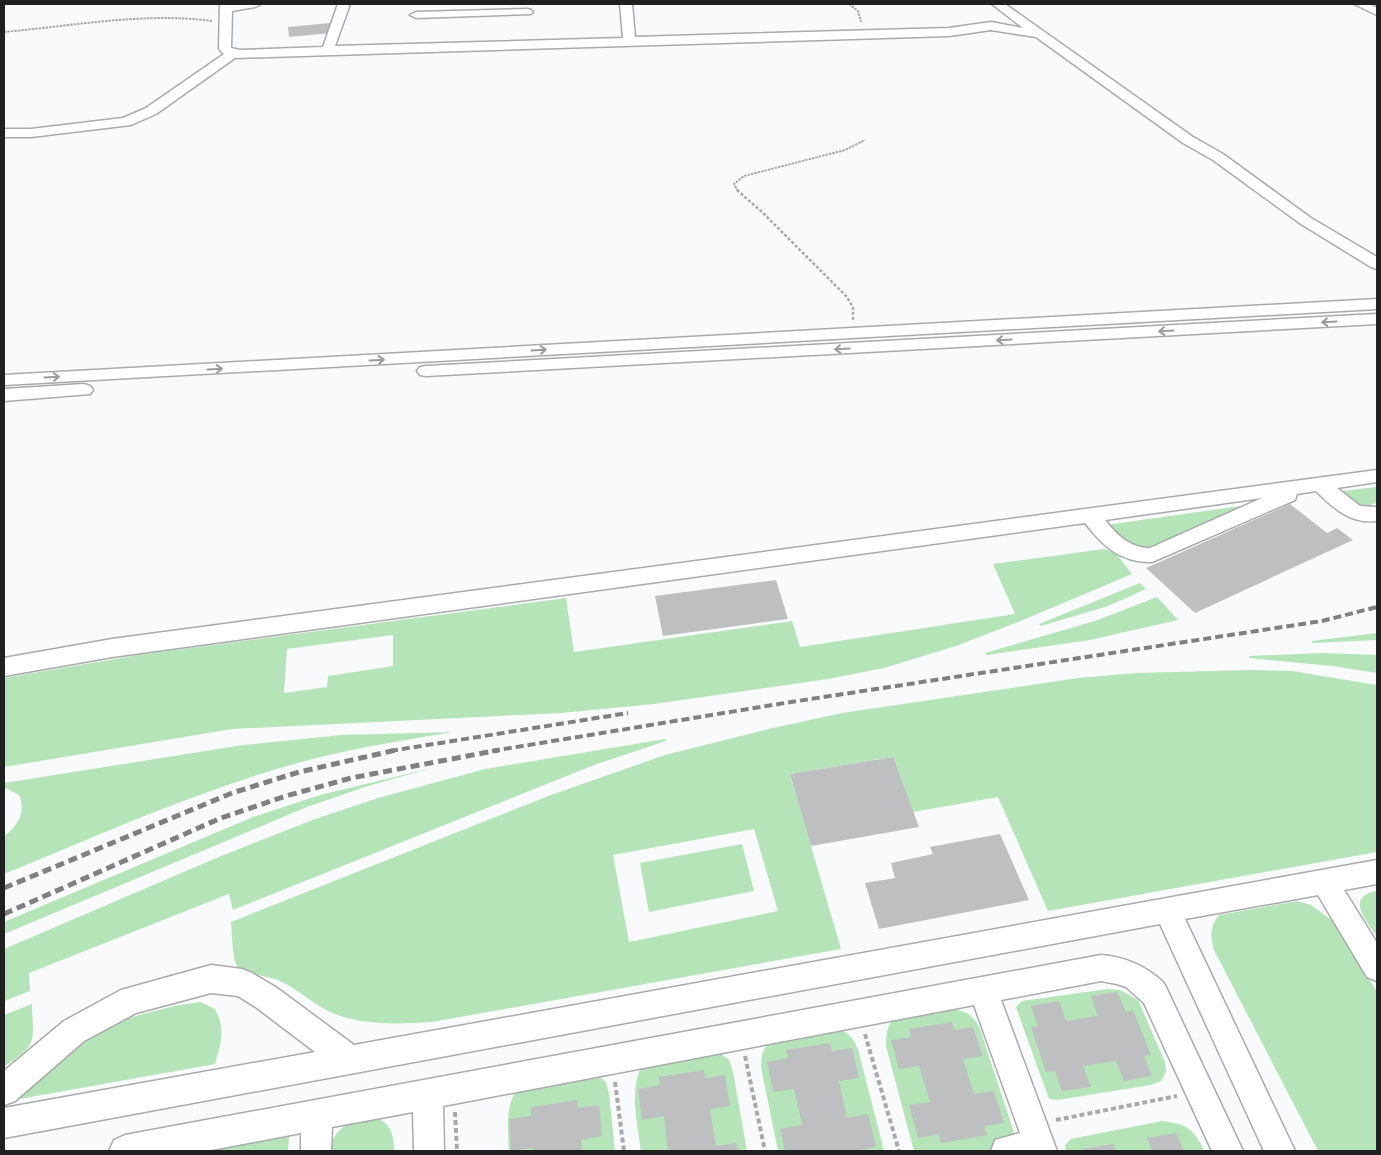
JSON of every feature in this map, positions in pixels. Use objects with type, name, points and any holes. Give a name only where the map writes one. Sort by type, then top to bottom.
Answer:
[{"type":"street","points":[[232,54],[225,49],[226,6],[255,4]]},
{"type":"street","points":[[328,50],[344,4]]},
{"type":"street","points":[[626,4],[629,41]]},
{"type":"street","points":[[998,4],[1188,140],[1218,157],[1306,221],[1377,264]]},
{"type":"street","points":[[1360,4],[1377,12]]},
{"type":"street","points":[[416,14],[527,8],[526,36]]},
{"type":"street","points":[[4,133],[31,133],[126,122],[151,111],[232,54],[328,50],[526,36],[629,41],[949,32],[991,26],[1040,34]]},
{"type":"street","points":[[4,380],[1377,304]]},
{"type":"street","points":[[4,395],[1377,319]]},
{"type":"street","points":[[4,667],[112,648],[1377,476]]},
{"type":"street","points":[[1316,485],[1347,509],[1363,515],[1377,514]]},
{"type":"street","points":[[1090,515],[1118,547],[1133,554],[1152,555],[1316,485]]},
{"type":"street","points":[[4,1123],[1377,872]]},
{"type":"street","points":[[1325,882],[1377,968]]},
{"type":"street","points":[[1167,910],[1280,1151]]},
{"type":"street","points":[[125,1151],[1101,968],[1120,969],[1139,978],[1154,992],[1228,1151]]},
{"type":"street","points":[[4,1090],[74,1031],[131,1000],[210,979],[242,983],[267,998],[350,1060]]},
{"type":"street","points":[[983,990],[1038,1140],[1006,1151]]},
{"type":"street","points":[[429,1151],[441,1091]]},
{"type":"street","points":[[316,1151],[317,1115]]},
{"type":"path","points":[[849,4],[859,14],[864,35]]},
{"type":"path","points":[[4,32],[139,19],[196,19],[225,23]]},
{"type":"path","points":[[854,332],[853,307],[846,296],[762,212],[736,189],[734,184],[744,176],[844,150],[865,140]]},
{"type":"path","points":[[860,1013],[899,1151]]},
{"type":"path","points":[[741,1035],[766,1151]]},
{"type":"path","points":[[612,1059],[624,1151]]},
{"type":"path","points":[[441,1091],[457,1151]]},
{"type":"path","points":[[1038,1140],[1200,1091]]},
{"type":"green space","points":[[1377,487],[1377,502],[1372,505],[1358,504],[1342,491]]},
{"type":"green space","points":[[1255,504],[1152,550],[1134,549],[1106,525]]},
{"type":"green space","points":[[1104,549],[1115,552],[1132,574],[956,646],[884,668],[828,679],[654,704],[562,713],[232,729],[4,767],[4,678],[138,655],[566,598],[574,652],[792,621],[800,647],[1015,614],[993,564]],"holes":[[[393,635],[393,666],[328,676],[327,687],[284,693],[287,649]]]},
{"type":"green space","points":[[1140,583],[1146,589],[1108,606],[1041,626],[1039,624]]},
{"type":"green space","points":[[1157,597],[1178,620],[1090,640],[987,655],[985,653],[1095,621]]},
{"type":"green space","points":[[1377,633],[1377,640],[1312,643],[1312,641]]},
{"type":"green space","points":[[1323,653],[1377,655],[1377,673],[1332,666],[1249,658],[1249,656]]},
{"type":"green space","points":[[1250,670],[1292,671],[1377,685],[1377,852],[1048,911],[998,797],[913,812],[892,757],[790,774],[841,949],[432,1022],[406,1023],[367,1022],[342,1017],[323,1008],[285,983],[241,969],[236,963],[233,952],[231,922],[551,795],[665,755],[842,713],[1078,678],[1137,673]],"holes":[[[754,829],[778,911],[629,942],[613,855]]]},
{"type":"green space","points":[[453,732],[333,754],[257,775],[147,815],[4,874],[4,837],[17,824],[22,809],[20,796],[8,789],[4,789],[4,783],[243,745],[341,735]]},
{"type":"green space","points":[[665,739],[666,741],[594,765],[233,910],[229,894],[29,973],[30,991],[4,1001],[4,949],[221,856],[315,819],[378,798],[485,769]]},
{"type":"green space","points":[[432,768],[368,786],[307,807],[4,934],[4,922],[253,817],[320,795]]},
{"type":"green space","points":[[742,844],[754,891],[649,912],[640,863]]},
{"type":"green space","points":[[1377,891],[1377,937],[1364,917],[1360,904],[1362,898],[1367,894]]},
{"type":"green space","points":[[1297,901],[1311,905],[1337,924],[1377,992],[1377,1151],[1318,1151],[1214,950],[1212,931],[1219,915]]},
{"type":"green space","points":[[1108,989],[1120,990],[1138,1000],[1165,1062],[1166,1072],[1161,1081],[1151,1085],[1057,1100],[1049,1099],[1016,1007],[1022,1001]]},
{"type":"green space","points":[[200,1002],[215,1009],[220,1023],[221,1042],[215,1064],[14,1100],[93,1033],[124,1019],[174,1006]]},
{"type":"green space","points":[[32,1004],[33,1036],[31,1042],[23,1053],[4,1067],[4,1015]]},
{"type":"green space","points":[[954,1009],[970,1015],[980,1029],[1016,1139],[1013,1150],[914,1151],[886,1046],[887,1031],[895,1018]]},
{"type":"green space","points":[[834,1028],[849,1035],[858,1049],[884,1151],[778,1151],[761,1067],[762,1054],[767,1044]]},
{"type":"green space","points":[[720,1053],[729,1060],[733,1072],[747,1151],[641,1151],[635,1098],[637,1077],[641,1067]]},
{"type":"green space","points":[[597,1075],[606,1082],[609,1094],[615,1151],[509,1151],[509,1112],[512,1097],[516,1090]]},
{"type":"green space","points":[[369,1116],[381,1120],[389,1128],[393,1138],[394,1151],[331,1151],[334,1137],[338,1132],[349,1124]]},
{"type":"green space","points":[[1162,1121],[1178,1124],[1189,1129],[1197,1137],[1204,1151],[1066,1151],[1065,1145],[1071,1139]]},
{"type":"green space","points":[[289,1136],[288,1151],[207,1151]]},
{"type":"building","points":[[330,23],[332,33],[289,37],[288,27]]},
{"type":"building","points":[[1290,504],[1327,533],[1337,528],[1353,540],[1195,613],[1146,568]]},
{"type":"building","points":[[776,580],[788,619],[663,636],[655,596]]},
{"type":"building","points":[[893,757],[919,827],[811,846],[790,774]]},
{"type":"building","points":[[1000,834],[1029,900],[879,929],[865,883],[895,878],[891,863],[933,854],[930,847]]},
{"type":"building","points":[[1117,992],[1126,1012],[1133,1010],[1151,1055],[1144,1056],[1152,1076],[1124,1081],[1116,1061],[1083,1066],[1091,1087],[1062,1091],[1055,1071],[1046,1072],[1031,1027],[1038,1026],[1031,1006],[1059,1001],[1066,1021],[1098,1016],[1091,996]]},
{"type":"building","points":[[952,1022],[954,1030],[973,1027],[983,1056],[963,1059],[974,1094],[994,1091],[1004,1123],[984,1126],[987,1135],[941,1143],[939,1134],[918,1138],[909,1105],[930,1102],[919,1066],[899,1069],[891,1040],[911,1037],[909,1029]]},
{"type":"building","points":[[830,1043],[832,1051],[852,1048],[859,1078],[839,1081],[847,1118],[868,1114],[876,1147],[855,1151],[785,1151],[780,1129],[802,1125],[794,1089],[773,1092],[767,1062],[788,1058],[786,1050]]},
{"type":"building","points":[[704,1070],[705,1078],[725,1075],[730,1106],[710,1109],[716,1146],[736,1143],[738,1151],[668,1151],[664,1116],[642,1120],[638,1089],[660,1085],[659,1077]]},
{"type":"building","points":[[577,1100],[578,1108],[599,1105],[602,1136],[581,1140],[582,1151],[533,1151],[533,1148],[511,1151],[509,1119],[531,1116],[531,1107]]},
{"type":"building","points":[[1176,1133],[1184,1151],[1152,1151],[1147,1138]]},
{"type":"building","points":[[1113,1144],[1116,1151],[1084,1151],[1083,1149]]},
{"type":"railway","points":[[492,751],[791,702],[1322,621],[1377,607]]},
{"type":"railway","points":[[395,750],[628,713]]},
{"type":"railway","points":[[4,888],[232,793],[299,772],[395,750]]},
{"type":"railway","points":[[390,751],[395,750]]},
{"type":"railway","points":[[4,914],[221,818],[286,796],[351,778],[499,750]]}]
